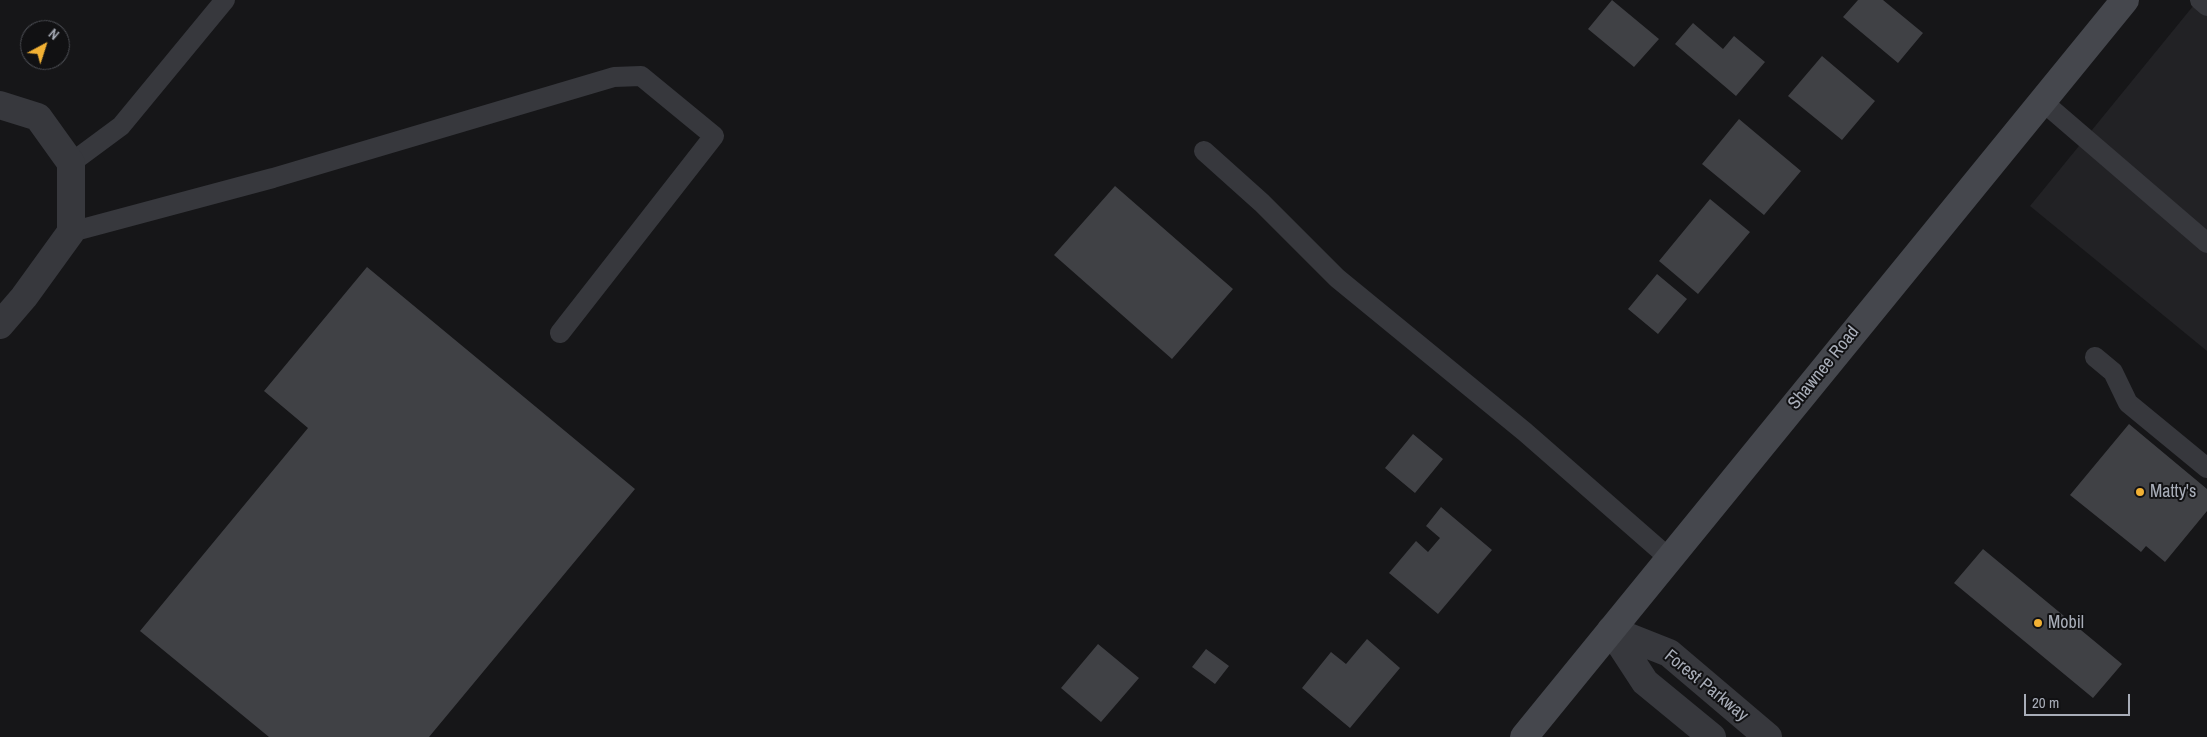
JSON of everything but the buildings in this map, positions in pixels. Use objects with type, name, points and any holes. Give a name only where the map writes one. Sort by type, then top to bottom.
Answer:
[{"type":"main road","name":"Shawnee Road","points":[[1524,737],[2126,0]]},
{"type":"street","points":[[0,105],[38,117],[71,163],[71,232],[24,297],[0,325]]},
{"type":"street","name":"Forest Parkway","points":[[1611,630],[1645,682],[1712,737]]},
{"type":"street","name":"Forest Parkway","points":[[1611,630],[1669,653],[1768,737]]},
{"type":"lane","points":[[71,163],[121,126],[225,0]]},
{"type":"lane","points":[[2200,0],[2207,6]]},
{"type":"lane","points":[[71,232],[273,178],[614,77],[641,76],[714,136],[560,333]]},
{"type":"lane","points":[[2042,101],[2207,243]]},
{"type":"lane","points":[[1204,151],[1262,203],[1337,278],[1525,432],[1669,558]]},
{"type":"lane","points":[[2095,357],[2113,372],[2128,403],[2207,468]]},
{"type":"shaded area","points":[[2198,0],[2207,0],[2207,351],[2030,206]]},
{"type":"place","name":"Matty's","points":[[2140,492]]},
{"type":"place","name":"Mobil","points":[[2038,623]]}]
